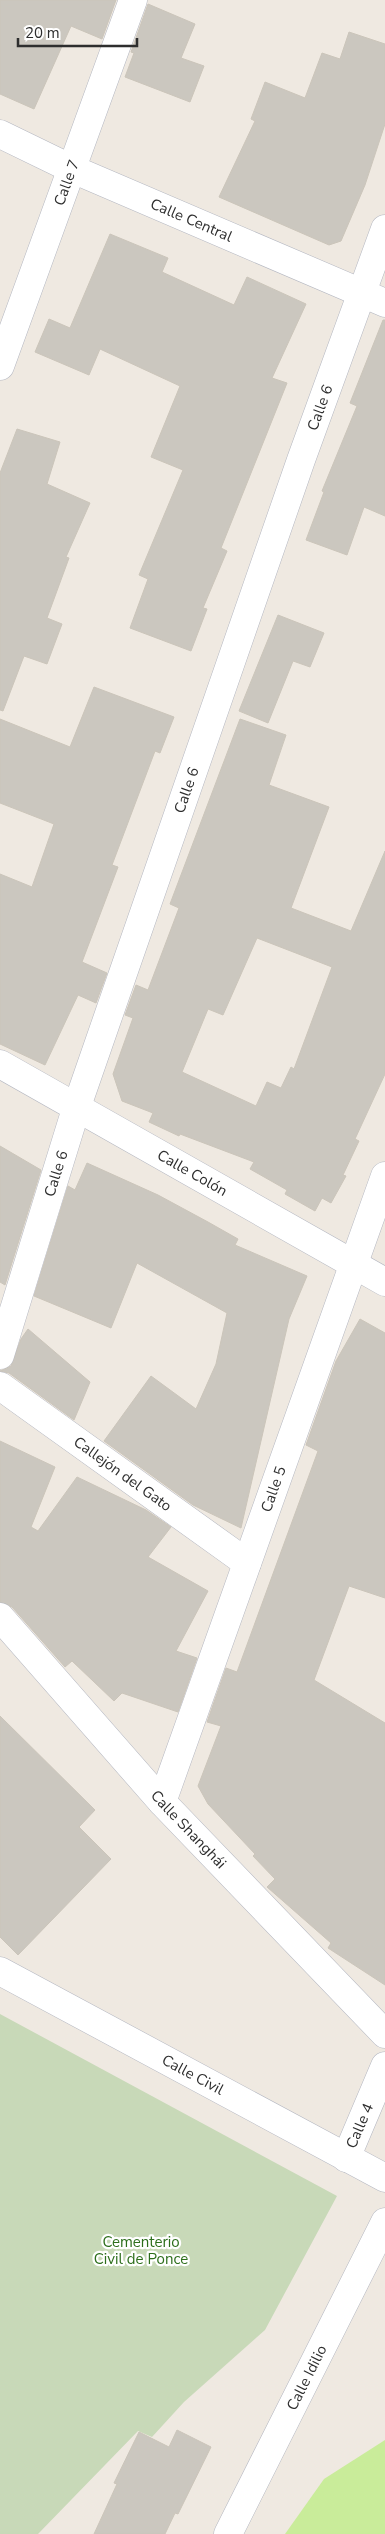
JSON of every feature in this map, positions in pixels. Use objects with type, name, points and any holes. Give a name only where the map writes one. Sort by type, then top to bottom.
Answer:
[{"type":"street","name":"Calle 7","points":[[0,366],[70,168],[133,0]]},
{"type":"street","name":"Calle Central","points":[[0,134],[70,168],[373,298]]},
{"type":"street","name":"Calle 6","points":[[0,1355],[76,1109],[301,460],[373,298],[385,229]]},
{"type":"street","name":"Calle Colón","points":[[0,1064],[76,1109],[353,1262],[385,1282]]},
{"type":"street","name":"Calle 5","points":[[162,1802],[385,1176]]},
{"type":"street","name":"Callejón del Gato","points":[[0,1386],[247,1563]]},
{"type":"street","name":"Calle Shanghái","points":[[0,1618],[162,1802],[385,2034]]},
{"type":"street","name":"Calle Civil","points":[[0,1970],[385,2178]]},
{"type":"street","name":"Calle 4","points":[[346,2158],[385,2066]]},
{"type":"street","name":"Calle Idilio","points":[[228,2534],[385,2222]]},
{"type":"green space","name":"Cementerio Civil de Ponce","points":[[0,2014],[337,2196],[265,2330],[184,2402],[152,2437],[138,2431],[38,2534],[0,2534]]},
{"type":"green space","points":[[385,2440],[385,2534],[285,2534],[324,2479]]},
{"type":"building","points":[[0,0],[116,0],[102,39],[71,26],[34,109],[0,94]]},
{"type":"building","points":[[148,4],[195,24],[181,58],[204,66],[190,102],[125,77],[134,53],[131,52]]},
{"type":"building","points":[[349,32],[385,44],[385,124],[365,185],[341,241],[329,245],[219,197],[255,121],[251,119],[265,82],[305,98],[322,53],[340,59]]},
{"type":"building","points":[[110,234],[168,258],[162,272],[234,305],[247,277],[306,304],[272,378],[287,383],[221,548],[227,551],[203,608],[207,609],[191,651],[130,628],[148,579],[139,575],[183,470],[151,457],[180,386],[100,349],[89,375],[35,352],[49,319],[70,328]]},
{"type":"building","points":[[383,320],[385,320],[385,516],[364,507],[347,555],[306,540],[324,492],[322,491],[357,406],[350,403]]},
{"type":"building","points":[[17,429],[60,442],[47,484],[90,503],[66,557],[69,558],[47,618],[62,624],[47,664],[24,656],[3,711],[0,710],[0,473]]},
{"type":"building","points":[[278,615],[324,633],[310,667],[293,661],[268,723],[239,711]]},
{"type":"building","points":[[94,687],[174,717],[160,753],[155,751],[112,865],[118,867],[82,962],[107,973],[96,1003],[78,995],[45,1065],[0,1044],[0,874],[32,887],[54,824],[0,803],[0,719],[70,747]]},
{"type":"building","points":[[240,719],[286,735],[269,785],[329,807],[291,908],[351,931],[385,851],[385,1074],[355,1139],[359,1141],[343,1175],[346,1176],[331,1203],[322,1198],[315,1211],[285,1194],[287,1190],[250,1169],[254,1162],[180,1134],[179,1136],[149,1122],[153,1113],[122,1101],[113,1074],[133,1018],[125,1015],[136,985],[148,990],[179,908],[170,904]],"holes":[[[257,938],[332,967],[294,1069],[291,1067],[281,1088],[267,1082],[256,1106],[182,1072],[208,1009],[223,1015]]]},
{"type":"building","points":[[0,1146],[41,1170],[5,1285],[0,1282]]},
{"type":"building","points":[[87,1163],[158,1195],[208,1222],[238,1239],[235,1245],[307,1276],[289,1319],[241,1528],[193,1505],[104,1441],[151,1376],[196,1409],[216,1364],[227,1313],[137,1263],[111,1328],[34,1296],[68,1186],[75,1190]]},
{"type":"building","points":[[360,1319],[385,1333],[385,1598],[349,1586],[314,1680],[385,1723],[385,1985],[328,1948],[331,1943],[267,1887],[275,1879],[253,1856],[255,1854],[208,1804],[198,1786],[221,1726],[207,1722],[226,1668],[237,1672],[318,1451],[306,1445],[336,1361]]},
{"type":"building","points":[[28,1329],[90,1382],[74,1420],[9,1373],[0,1371],[11,1366],[21,1339]]},
{"type":"building","points":[[0,1441],[55,1467],[31,1527],[38,1531],[77,1477],[146,1510],[171,1527],[148,1557],[208,1591],[176,1651],[197,1658],[178,1712],[122,1693],[114,1701],[72,1661],[65,1667],[12,1607],[0,1602]]},
{"type":"building","points":[[0,1716],[95,1810],[79,1827],[111,1859],[18,1955],[0,1937]]},
{"type":"building","points":[[177,2430],[211,2447],[178,2514],[175,2513],[165,2534],[94,2534],[117,2484],[114,2483],[139,2432],[169,2447]]}]
